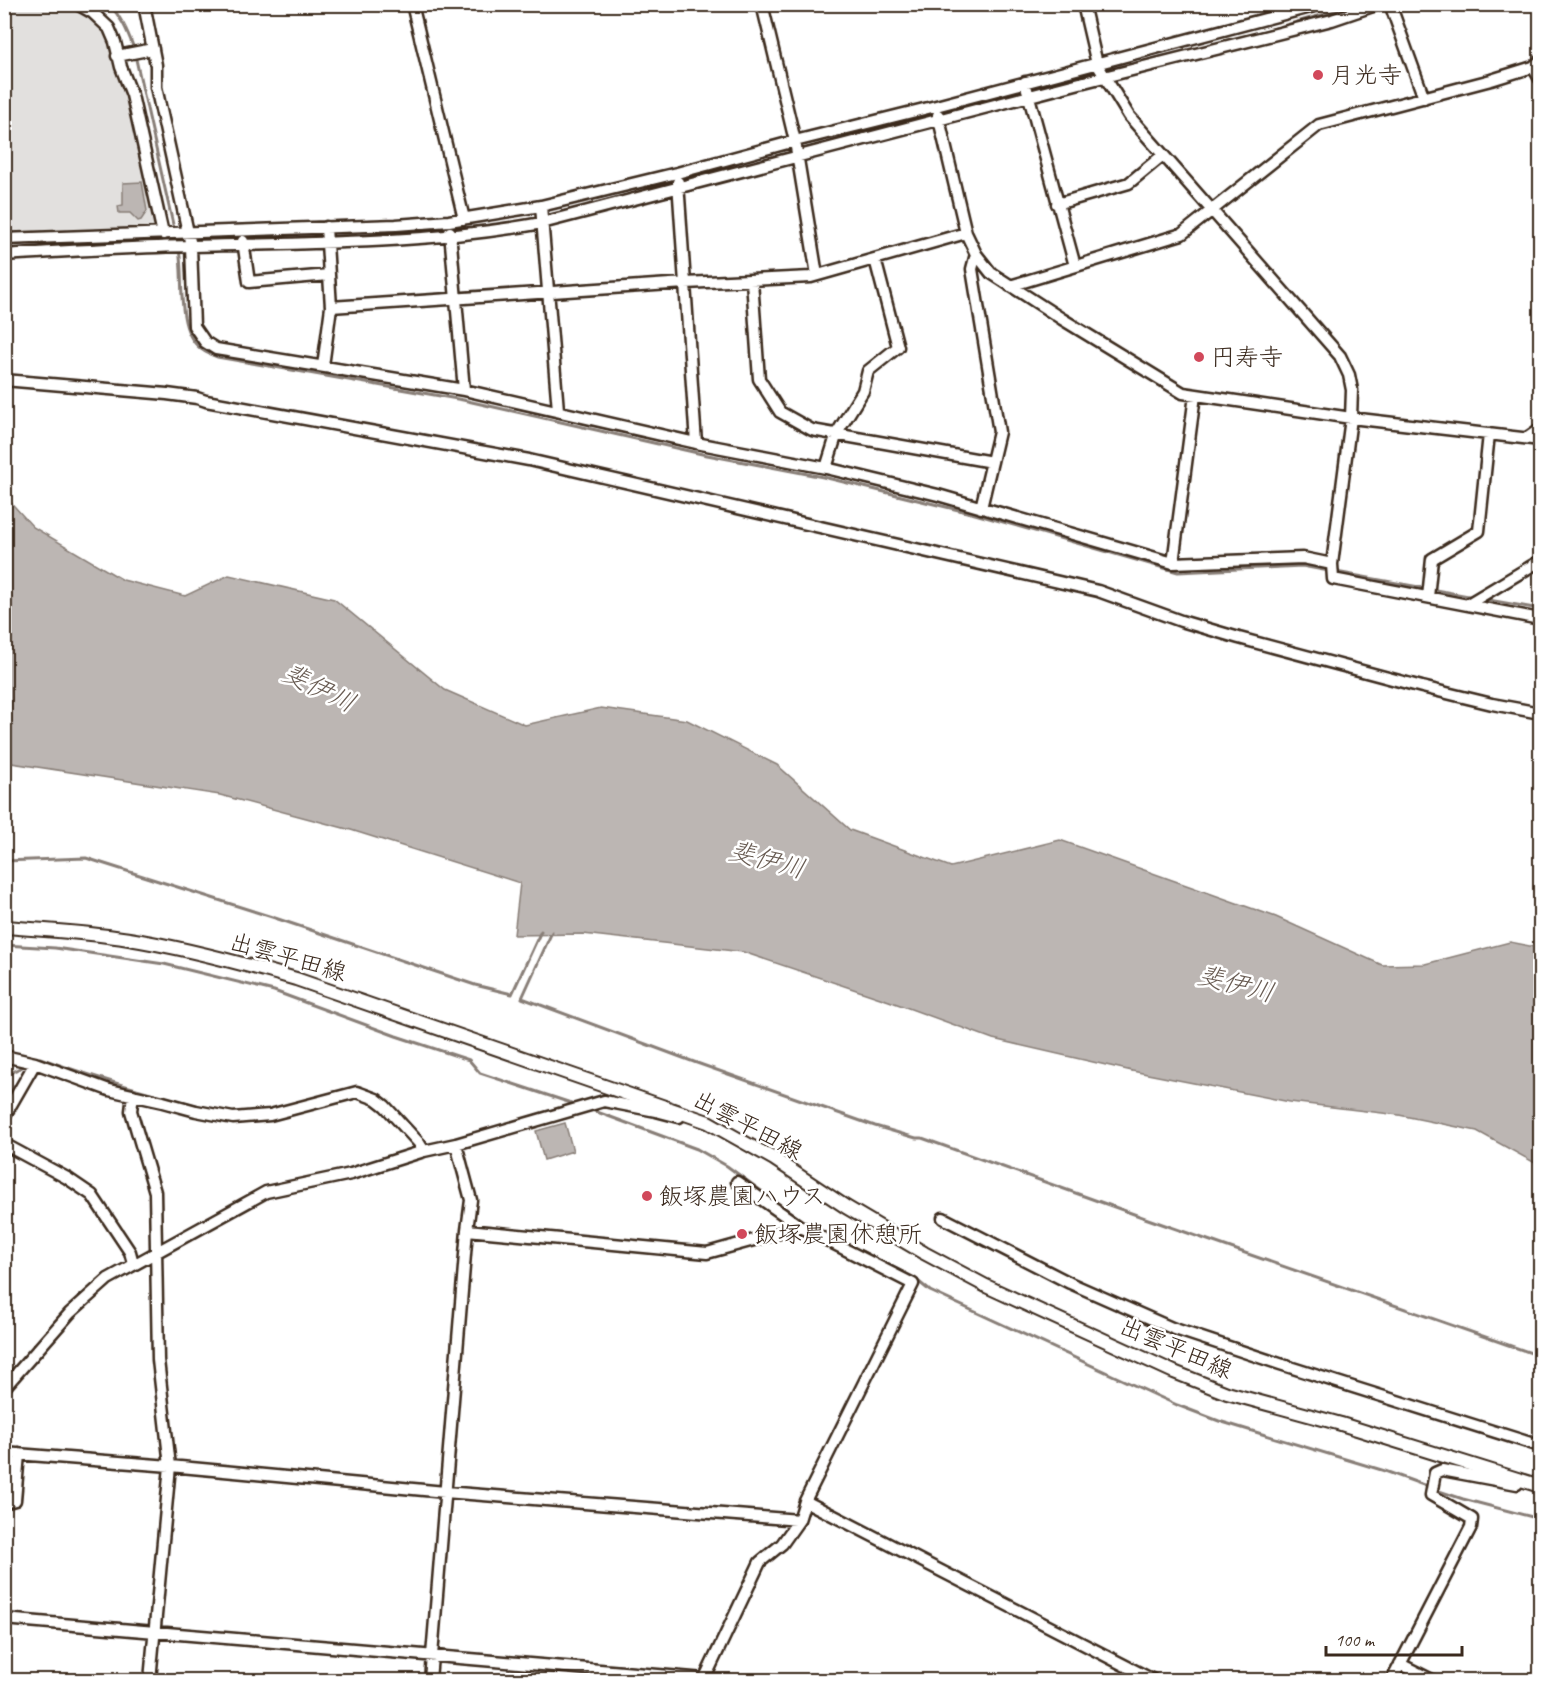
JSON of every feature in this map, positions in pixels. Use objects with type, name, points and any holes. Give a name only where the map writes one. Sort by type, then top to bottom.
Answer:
[{"type":"main road","name":"出雲平田線","points":[[4,927],[129,939],[243,964],[296,979],[708,1122],[774,1159],[846,1207],[986,1286],[1163,1367],[1227,1393],[1341,1424],[1540,1487]]},
{"type":"street","points":[[77,4],[93,13],[109,28],[115,42],[130,87],[163,234]]},
{"type":"street","points":[[144,4],[150,49],[156,65],[156,87],[191,246],[194,326],[204,342],[216,349],[464,390],[696,443],[826,468],[938,495],[1173,563],[1303,558],[1332,564]]},
{"type":"street","points":[[412,4],[464,219]]},
{"type":"street","points":[[762,4],[795,141],[817,275]]},
{"type":"street","points":[[1083,4],[1097,64],[1129,116],[1340,356],[1349,375],[1352,390],[1352,418],[1332,564],[1333,579],[1540,619]]},
{"type":"street","points":[[4,239],[242,232],[449,221],[541,206],[677,173],[1322,4]]},
{"type":"street","points":[[1327,4],[1332,20]]},
{"type":"street","points":[[4,255],[97,249],[451,236],[542,223],[1332,20],[1379,4]]},
{"type":"street","points":[[1390,4],[1424,98]]},
{"type":"street","points":[[1262,21],[1267,36]]},
{"type":"street","points":[[1243,26],[1246,41]]},
{"type":"street","points":[[1158,48],[1162,62]]},
{"type":"street","points":[[119,55],[150,49]]},
{"type":"street","points":[[1010,286],[1182,234],[1319,125],[1491,80],[1537,64],[1540,79]]},
{"type":"street","points":[[1073,70],[1076,84]]},
{"type":"street","points":[[1025,82],[1075,266]]},
{"type":"street","points":[[936,106],[966,233],[976,254],[991,273],[1183,393],[1352,418],[1540,440]]},
{"type":"street","points":[[1057,204],[1129,183],[1163,155]]},
{"type":"street","points":[[677,173],[696,443]]},
{"type":"street","points":[[541,206],[558,410]]},
{"type":"street","points":[[449,221],[464,390]]},
{"type":"street","points":[[323,366],[331,307],[326,227]]},
{"type":"street","points":[[242,232],[249,282],[329,275]]},
{"type":"street","points":[[331,307],[685,283],[811,277],[966,233]]},
{"type":"street","points":[[97,236],[97,249]]},
{"type":"street","points":[[976,254],[972,269],[999,432],[981,508]]},
{"type":"street","points":[[826,468],[837,433],[863,391],[868,371],[898,347],[876,259]]},
{"type":"street","points":[[752,281],[759,379],[780,412],[812,430],[992,462]]},
{"type":"street","points":[[4,380],[197,398],[529,460],[1098,591],[1181,621],[1239,638],[1445,693],[1540,713]]},
{"type":"street","points":[[1173,563],[1196,395]]},
{"type":"street","points":[[1527,438],[1540,429]]},
{"type":"street","points":[[1428,597],[1432,559],[1479,531],[1489,434]]},
{"type":"street","points":[[1468,604],[1540,561]]},
{"type":"street","points":[[4,1056],[35,1063],[109,1090],[233,1118],[270,1115],[357,1092],[385,1106],[424,1151]]},
{"type":"street","points":[[4,1117],[35,1063]]},
{"type":"street","points":[[133,1095],[131,1111],[155,1192],[158,1360],[170,1466],[150,1680]]},
{"type":"street","points":[[4,1388],[70,1313],[108,1278],[266,1192],[351,1174],[424,1151],[456,1144],[604,1101],[656,1111],[696,1122],[708,1122]]},
{"type":"street","points":[[4,1144],[67,1178],[92,1195],[130,1252],[133,1263]]},
{"type":"street","points":[[430,1680],[471,1200],[456,1144]]},
{"type":"street","points":[[4,1619],[432,1654],[705,1680],[760,1562],[782,1544],[799,1520],[805,1501],[913,1284],[801,1227],[737,1182]]},
{"type":"street","points":[[943,1218],[1070,1283],[1172,1328],[1540,1446]]},
{"type":"street","points":[[467,1230],[707,1253],[801,1227]]},
{"type":"street","points":[[4,1453],[799,1520]]},
{"type":"street","points":[[4,1503],[15,1500],[19,1454]]},
{"type":"street","points":[[1392,1680],[1471,1527],[1472,1519],[1431,1495],[1435,1473],[1442,1470],[1540,1487]]},
{"type":"street","points":[[805,1501],[1153,1680]]},
{"type":"street","points":[[1401,1664],[1432,1680]]},
{"type":"shaded area","points":[[4,5],[67,5],[82,10],[105,29],[126,86],[157,223],[154,229],[5,234]]},
{"type":"water","points":[[142,182],[147,211],[138,221],[130,213],[119,213],[118,206],[123,205],[123,183]]},
{"type":"water","name":"斐伊川","points":[[5,496],[33,527],[123,580],[185,596],[229,575],[334,599],[445,690],[525,725],[601,708],[687,720],[777,765],[850,830],[951,867],[1060,840],[1276,917],[1382,965],[1425,964],[1510,942],[1540,948],[1540,1165],[1477,1131],[1399,1115],[1290,1102],[1132,1071],[993,1039],[743,952],[583,934],[514,935],[520,883],[351,830],[220,795],[5,762]]},
{"type":"water","points":[[565,1123],[573,1151],[544,1160],[536,1131]]},
{"type":"waterway","points":[[109,4],[123,24],[133,46],[174,229]]},
{"type":"waterway","points":[[1258,33],[1360,4]]},
{"type":"waterway","points":[[636,193],[737,167]]},
{"type":"waterway","points":[[523,221],[578,208]]},
{"type":"waterway","points":[[269,239],[379,235]]},
{"type":"waterway","points":[[146,242],[232,240]]},
{"type":"waterway","points":[[179,250],[182,305],[188,331],[204,351],[217,357],[463,400],[702,454],[823,477],[975,514],[1178,572],[1302,566],[1329,571]]},
{"type":"waterway","points":[[1336,572],[1474,597]]},
{"type":"waterway","points":[[1483,599],[1540,609]]},
{"type":"waterway","points":[[4,861],[86,858],[475,985],[512,994],[541,931]]},
{"type":"waterway","points":[[552,932],[522,998],[875,1126],[922,1138],[1540,1356]]},
{"type":"waterway","points":[[4,945],[55,948],[164,964],[274,991],[469,1060],[480,1073],[577,1105]]},
{"type":"waterway","points":[[37,1060],[40,1058],[98,1078],[195,1105]]},
{"type":"waterway","points":[[4,1076],[28,1064]]},
{"type":"waterway","points":[[589,1109],[697,1149],[727,1166],[805,1223],[913,1277],[930,1291],[1177,1405],[1219,1421],[1385,1471],[1429,1487]]},
{"type":"waterway","points":[[1436,1490],[1540,1519]]},
{"type":"place","name":"月光寺","points":[[1318,75]]},
{"type":"place","name":"円寿寺","points":[[1199,357]]},
{"type":"place","name":"飯塚農園ハウス","points":[[647,1196]]},
{"type":"place","name":"飯塚農園休憩所","points":[[742,1234]]}]
